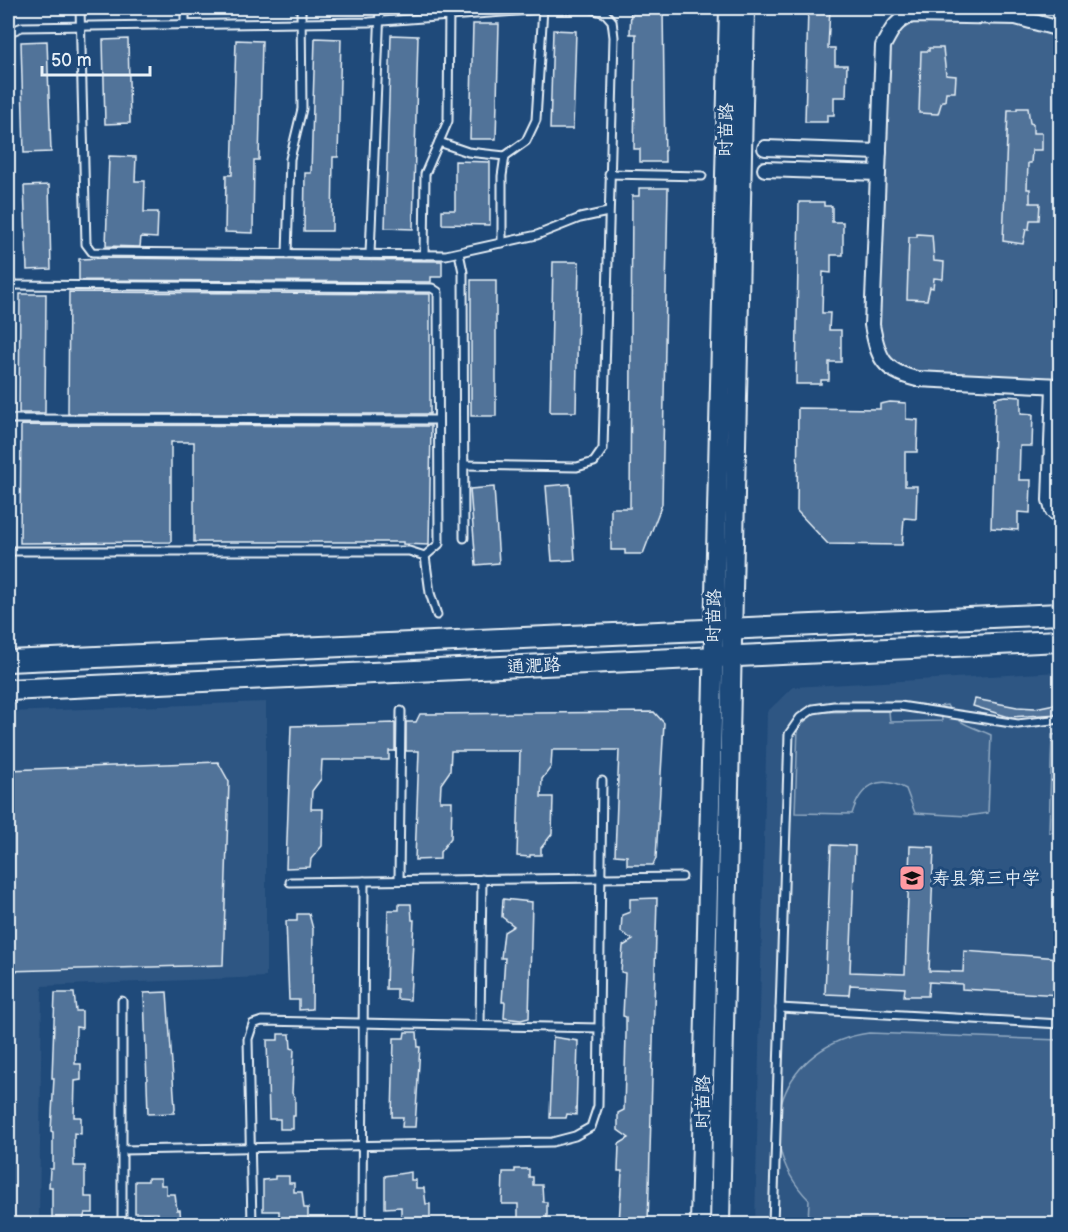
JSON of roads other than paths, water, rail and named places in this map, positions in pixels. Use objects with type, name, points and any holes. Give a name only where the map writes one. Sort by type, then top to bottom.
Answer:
[{"type":"main road","name":"通淝路","points":[[8,661],[1060,614]]},
{"type":"main road","name":"通淝路","points":[[8,690],[1060,641]]},
{"type":"street","name":"时苗路","points":[[720,1224],[722,629],[729,8]]},
{"type":"street","name":"时苗路","points":[[722,629],[745,8]]},
{"type":"street","points":[[1060,29],[1016,17],[913,15],[901,18],[883,46],[872,325],[876,347],[884,364],[899,375],[916,379],[1057,386],[1050,500],[1053,511],[1060,516]]},
{"type":"street","points":[[765,148],[879,152]]},
{"type":"street","points":[[765,169],[878,173]]},
{"type":"street","name":"时苗路","points":[[700,1224],[722,657]]},
{"type":"lane","points":[[80,8],[86,244],[92,252],[424,255],[459,253],[608,212]]},
{"type":"lane","points":[[185,8],[185,24]]},
{"type":"lane","points":[[287,254],[290,159],[303,109],[301,8]]},
{"type":"lane","points":[[370,254],[380,8]]},
{"type":"lane","points":[[424,255],[425,174],[448,121],[449,8]]},
{"type":"lane","points":[[8,39],[10,32],[22,27],[369,22],[543,8],[591,9],[605,13],[612,21],[614,37],[603,449],[594,462],[578,467],[465,465]]},
{"type":"lane","points":[[439,142],[468,152],[505,156],[526,141],[537,120],[543,8]]},
{"type":"lane","points":[[502,243],[502,176],[505,156]]},
{"type":"lane","points":[[8,171],[10,254]]},
{"type":"lane","points":[[609,174],[702,176]]},
{"type":"lane","points":[[459,253],[462,272],[464,538]]},
{"type":"lane","points":[[8,285],[432,288],[438,292],[438,543],[425,556]]},
{"type":"lane","points":[[8,419],[437,420]]},
{"type":"lane","points":[[8,551],[408,551],[425,556]]},
{"type":"lane","points":[[425,556],[430,593],[437,615]]},
{"type":"lane","points":[[773,1224],[789,734],[800,718],[813,709],[900,706],[1018,724],[1060,719]]},
{"type":"lane","points":[[399,880],[401,711]]},
{"type":"lane","points":[[122,1150],[552,1143],[575,1136],[591,1127],[598,1106],[602,781]]},
{"type":"lane","points":[[290,882],[682,877]]},
{"type":"lane","points":[[480,1025],[482,879]]},
{"type":"lane","points":[[362,1215],[364,881]]},
{"type":"lane","points":[[122,1001],[122,1224]]},
{"type":"lane","points":[[780,1008],[1060,1024]]},
{"type":"lane","points":[[252,1224],[248,1039],[253,1024],[262,1021],[599,1028]]},
{"type":"place","name":"寿县第三中学","points":[[912,878]]}]
